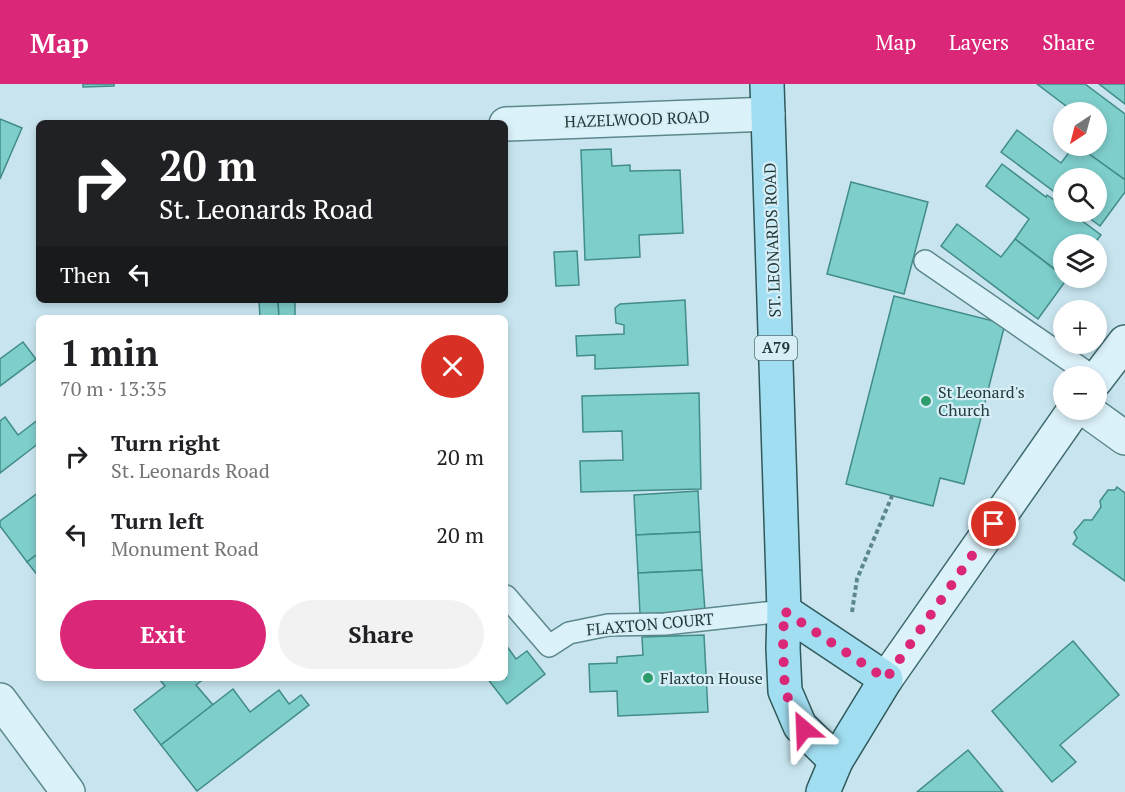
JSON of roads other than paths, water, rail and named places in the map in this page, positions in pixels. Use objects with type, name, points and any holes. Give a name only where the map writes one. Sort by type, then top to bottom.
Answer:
[{"type":"main road","name":"ST. LEONARDS ROAD","points":[[768,99],[785,691],[800,726],[836,761]]},
{"type":"main road","points":[[784,611],[886,679],[836,761],[823,792]]},
{"type":"street","name":"HAZELWOOD ROAD","points":[[508,124],[768,99]]},
{"type":"street","points":[[1107,366],[1125,342]]},
{"type":"street","points":[[886,679],[1067,420]]},
{"type":"street","points":[[1100,420],[1125,438]]},
{"type":"street","points":[[0,700],[68,792]]},
{"type":"lane","points":[[925,261],[1077,366]]},
{"type":"lane","name":"FLAXTON COURT","points":[[508,598],[549,646],[569,633],[608,625],[665,624],[784,611]]},
{"type":"place","name":"St Leonard's Church","points":[[926,401]]},
{"type":"place","name":"Flaxton House","points":[[648,678]]}]
